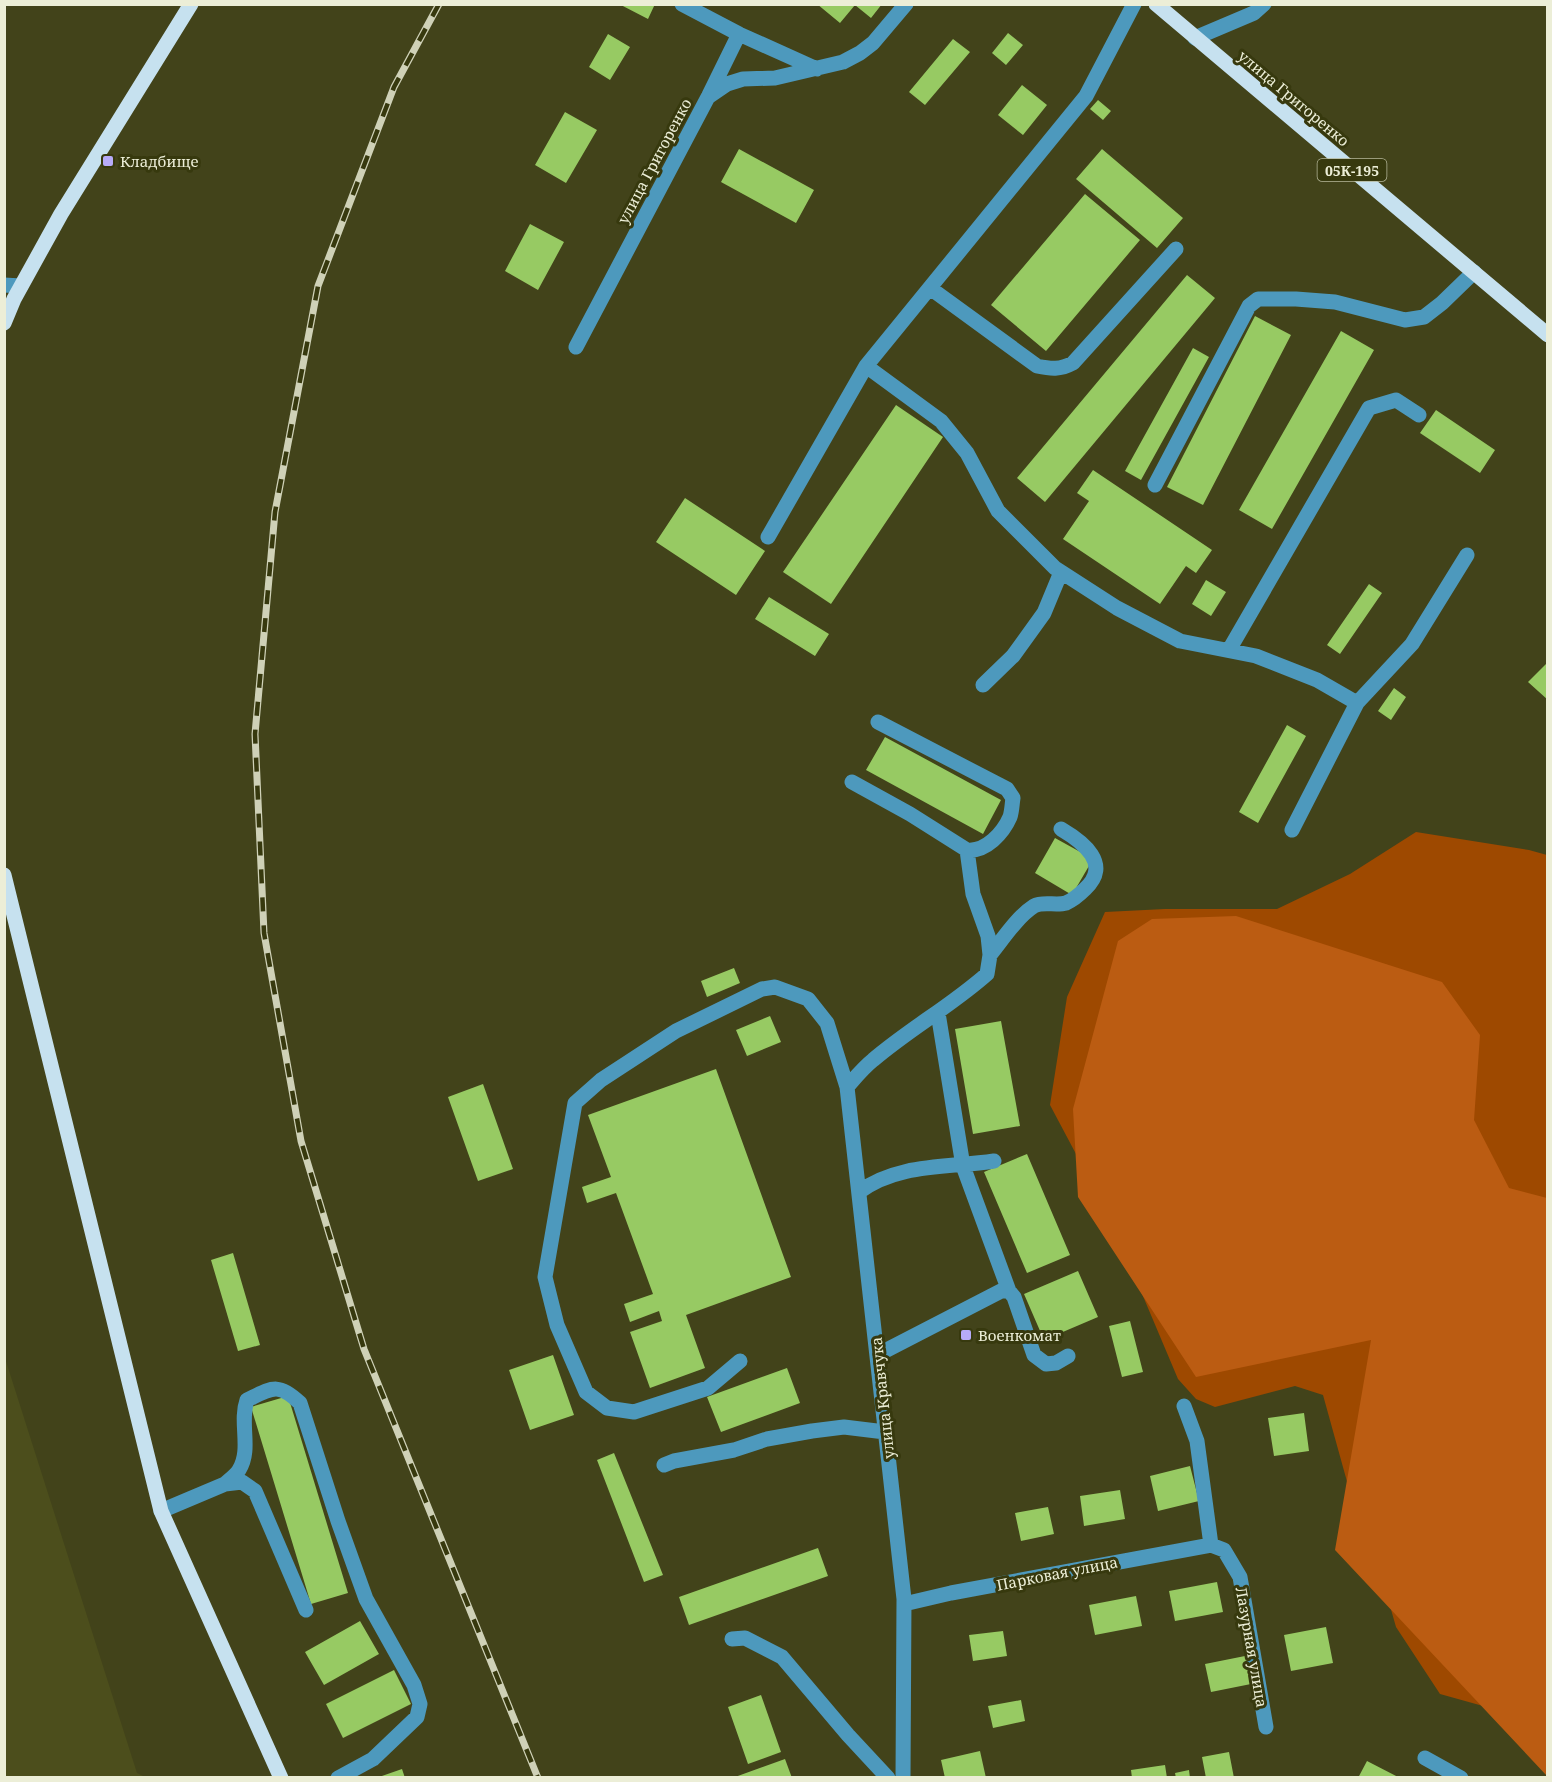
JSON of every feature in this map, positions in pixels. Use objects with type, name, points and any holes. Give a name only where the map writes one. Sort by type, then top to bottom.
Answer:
[{"type":"main road","points":[[4,323],[21,286],[61,214],[191,4]]},
{"type":"main road","name":"улица Григоренко","points":[[1156,4],[1548,335]]},
{"type":"main road","points":[[4,875],[161,1511],[281,1778]]},
{"type":"lane","points":[[682,4],[739,34],[817,69]]},
{"type":"lane","name":"улица Григоренко","points":[[576,347],[708,97],[727,84],[743,79],[775,78],[843,62],[873,43],[906,4]]},
{"type":"lane","points":[[768,537],[866,366],[1086,96],[1134,4]]},
{"type":"lane","points":[[1195,38],[1254,13],[1264,4]]},
{"type":"lane","points":[[708,97],[739,34]]},
{"type":"lane","points":[[930,288],[1037,366],[1051,369],[1065,368],[1073,363],[1176,249]]},
{"type":"lane","points":[[1155,485],[1249,306],[1258,299],[1335,302],[1405,320],[1424,316],[1442,303],[1473,272]]},
{"type":"lane","points":[[4,285],[21,286]]},
{"type":"lane","points":[[866,366],[941,421],[967,453],[998,511],[1061,572],[1117,608],[1180,640],[1256,656],[1317,680],[1357,703]]},
{"type":"lane","points":[[1229,650],[1369,408],[1396,400],[1419,415]]},
{"type":"lane","points":[[1292,830],[1357,703],[1412,644],[1467,555]]},
{"type":"lane","points":[[983,685],[1013,656],[1044,613],[1061,572]]},
{"type":"lane","points":[[852,782],[910,814],[967,850],[972,851],[985,846],[998,837],[1011,816],[1013,798],[1007,789],[878,722]]},
{"type":"lane","points":[[990,955],[1036,904],[1065,903],[1078,896],[1091,884],[1096,872],[1094,856],[1080,840],[1061,829]]},
{"type":"lane","points":[[847,1087],[871,1061],[961,997],[987,974],[990,955],[988,936],[973,894],[967,850]]},
{"type":"lane","name":"улица Кравчука","points":[[740,1361],[708,1388],[634,1412],[607,1408],[586,1392],[557,1325],[545,1277],[575,1103],[601,1080],[676,1031],[762,988],[775,987],[808,999],[827,1023],[847,1087],[904,1604],[903,1778]]},
{"type":"lane","points":[[938,1013],[963,1166],[1009,1291],[1014,1297],[1034,1355],[1046,1364],[1056,1363],[1068,1356]]},
{"type":"lane","points":[[859,1192],[872,1182],[904,1170],[963,1166],[994,1161]]},
{"type":"lane","points":[[877,1355],[991,1294],[1009,1291]]},
{"type":"lane","points":[[225,1484],[238,1471],[245,1453],[243,1412],[247,1400],[270,1389],[286,1390],[300,1403],[366,1599],[414,1685],[420,1704],[417,1717],[373,1759],[339,1778]]},
{"type":"lane","points":[[1184,1406],[1197,1441],[1211,1545]]},
{"type":"lane","points":[[664,1465],[674,1461],[734,1450],[767,1439],[812,1431],[844,1427],[885,1432]]},
{"type":"lane","points":[[161,1511],[225,1484],[243,1482],[255,1491],[306,1610]]},
{"type":"lane","name":"Парковая улица","points":[[904,1604],[962,1591],[1211,1545]]},
{"type":"lane","name":"Лазурная улица","points":[[1211,1545],[1224,1550],[1240,1577],[1266,1727]]},
{"type":"lane","points":[[732,1639],[746,1638],[782,1657],[888,1778]]},
{"type":"lane","points":[[1425,1758],[1461,1778]]},
{"type":"shaded area","points":[[1416,832],[1529,850],[1547,855],[1547,1724],[1440,1694],[1396,1627],[1380,1571],[1351,1496],[1323,1395],[1295,1386],[1215,1407],[1196,1399],[1178,1379],[1110,1218],[1050,1105],[1067,997],[1105,912],[1165,909],[1277,909],[1350,874]]},
{"type":"shaded area","points":[[1236,916],[1442,982],[1480,1035],[1474,1120],[1509,1188],[1547,1198],[1547,1776],[1335,1550],[1371,1340],[1196,1377],[1078,1197],[1073,1109],[1118,941],[1152,919]]},
{"type":"shaded area","points":[[4,1355],[137,1773],[145,1777],[5,1777]]},
{"type":"building","points":[[619,4],[655,4],[648,19]]},
{"type":"building","points":[[817,4],[882,4],[871,18],[855,5],[840,23]]},
{"type":"building","points":[[1008,33],[1023,45],[1006,65],[992,53]]},
{"type":"building","points":[[608,34],[630,47],[610,80],[589,67]]},
{"type":"building","points":[[953,39],[970,52],[925,105],[909,92]]},
{"type":"building","points":[[1022,85],[1047,105],[1023,135],[998,115]]},
{"type":"building","points":[[1098,100],[1111,111],[1103,120],[1090,109]]},
{"type":"building","points":[[565,112],[597,130],[566,183],[535,165]]},
{"type":"building","points":[[739,149],[814,190],[796,223],[721,182]]},
{"type":"building","points":[[1102,149],[1183,218],[1157,248],[1076,179]]},
{"type":"building","points":[[1085,194],[1140,240],[1046,351],[991,305]]},
{"type":"building","points":[[530,224],[564,242],[538,290],[505,271]]},
{"type":"building","points":[[1187,275],[1215,298],[1045,502],[1017,478]]},
{"type":"building","points":[[1255,316],[1291,335],[1203,505],[1167,487]]},
{"type":"building","points":[[1341,331],[1374,350],[1272,529],[1239,510]]},
{"type":"building","points":[[1193,348],[1209,357],[1141,480],[1125,471]]},
{"type":"building","points":[[896,405],[943,437],[831,604],[783,572]]},
{"type":"building","points":[[1436,410],[1495,450],[1480,473],[1420,433]]},
{"type":"building","points":[[1093,470],[1212,550],[1196,573],[1186,566],[1160,604],[1063,539],[1089,501],[1077,493]]},
{"type":"building","points":[[685,498],[765,551],[736,595],[656,542]]},
{"type":"building","points":[[1206,580],[1226,592],[1211,616],[1192,604]]},
{"type":"building","points":[[1369,584],[1382,593],[1340,654],[1327,645]]},
{"type":"building","points":[[769,597],[829,634],[815,656],[755,619]]},
{"type":"building","points":[[1548,662],[1548,700],[1528,682]]},
{"type":"building","points":[[1394,688],[1406,697],[1391,720],[1378,711]]},
{"type":"building","points":[[1287,725],[1306,736],[1258,823],[1239,812]]},
{"type":"building","points":[[885,737],[1001,800],[983,834],[866,770]]},
{"type":"building","points":[[1055,838],[1093,859],[1072,895],[1035,873]]},
{"type":"building","points":[[734,968],[740,983],[707,997],[701,981]]},
{"type":"building","points":[[770,1016],[781,1042],[747,1056],[736,1030]]},
{"type":"building","points":[[1001,1021],[1020,1126],[973,1134],[955,1029]]},
{"type":"building","points":[[716,1069],[791,1277],[686,1315],[705,1368],[650,1388],[630,1332],[662,1321],[659,1311],[630,1322],[624,1304],[653,1294],[616,1193],[587,1203],[582,1187],[611,1177],[588,1115]]},
{"type":"building","points":[[483,1084],[513,1169],[478,1181],[448,1097]]},
{"type":"building","points":[[1027,1154],[1070,1255],[1027,1273],[984,1172]]},
{"type":"building","points":[[233,1253],[260,1345],[238,1351],[211,1260]]},
{"type":"building","points":[[1078,1271],[1098,1317],[1044,1340],[1024,1294]]},
{"type":"building","points":[[1130,1321],[1143,1372],[1122,1377],[1109,1326]]},
{"type":"building","points":[[553,1355],[574,1415],[530,1430],[509,1370]]},
{"type":"building","points":[[787,1368],[800,1403],[721,1432],[707,1397]]},
{"type":"building","points":[[288,1396],[348,1593],[311,1604],[251,1407]]},
{"type":"building","points":[[1304,1413],[1309,1451],[1274,1456],[1268,1418]]},
{"type":"building","points":[[614,1453],[663,1575],[644,1582],[597,1460]]},
{"type":"building","points":[[1190,1466],[1199,1501],[1158,1511],[1150,1476]]},
{"type":"building","points":[[1120,1490],[1125,1519],[1084,1526],[1080,1496]]},
{"type":"building","points":[[1048,1507],[1054,1534],[1021,1541],[1015,1513]]},
{"type":"building","points":[[818,1548],[828,1576],[689,1625],[679,1597]]},
{"type":"building","points":[[1217,1582],[1223,1612],[1175,1621],[1169,1591]]},
{"type":"building","points":[[1136,1596],[1142,1626],[1095,1635],[1089,1605]]},
{"type":"building","points":[[360,1621],[379,1654],[324,1685],[305,1652]]},
{"type":"building","points":[[1326,1627],[1333,1663],[1291,1671],[1284,1635]]},
{"type":"building","points":[[1003,1631],[1007,1656],[973,1661],[969,1635]]},
{"type":"building","points":[[1250,1655],[1256,1683],[1211,1692],[1205,1664]]},
{"type":"building","points":[[394,1670],[411,1704],[343,1738],[326,1704]]},
{"type":"building","points":[[761,1695],[781,1752],[748,1764],[728,1707]]},
{"type":"building","points":[[1021,1700],[1025,1721],[993,1728],[988,1706]]},
{"type":"building","points":[[980,1751],[986,1778],[945,1778],[941,1760]]},
{"type":"building","points":[[1229,1752],[1234,1778],[1206,1778],[1202,1757]]},
{"type":"building","points":[[785,1759],[792,1778],[735,1778],[735,1777]]},
{"type":"building","points":[[1367,1761],[1400,1778],[1358,1778]]},
{"type":"building","points":[[1165,1765],[1167,1778],[1132,1778],[1131,1770]]},
{"type":"building","points":[[402,1769],[405,1778],[379,1778],[379,1777]]},
{"type":"building","points":[[1189,1770],[1190,1778],[1176,1778],[1175,1773]]},
{"type":"railway","points":[[439,4],[394,87],[318,286],[275,512],[255,734],[264,933],[301,1141],[364,1349],[538,1778]]},
{"type":"place","name":"Кладбище","points":[[108,161]]},
{"type":"place","name":"Военкомат","points":[[966,1335]]}]
